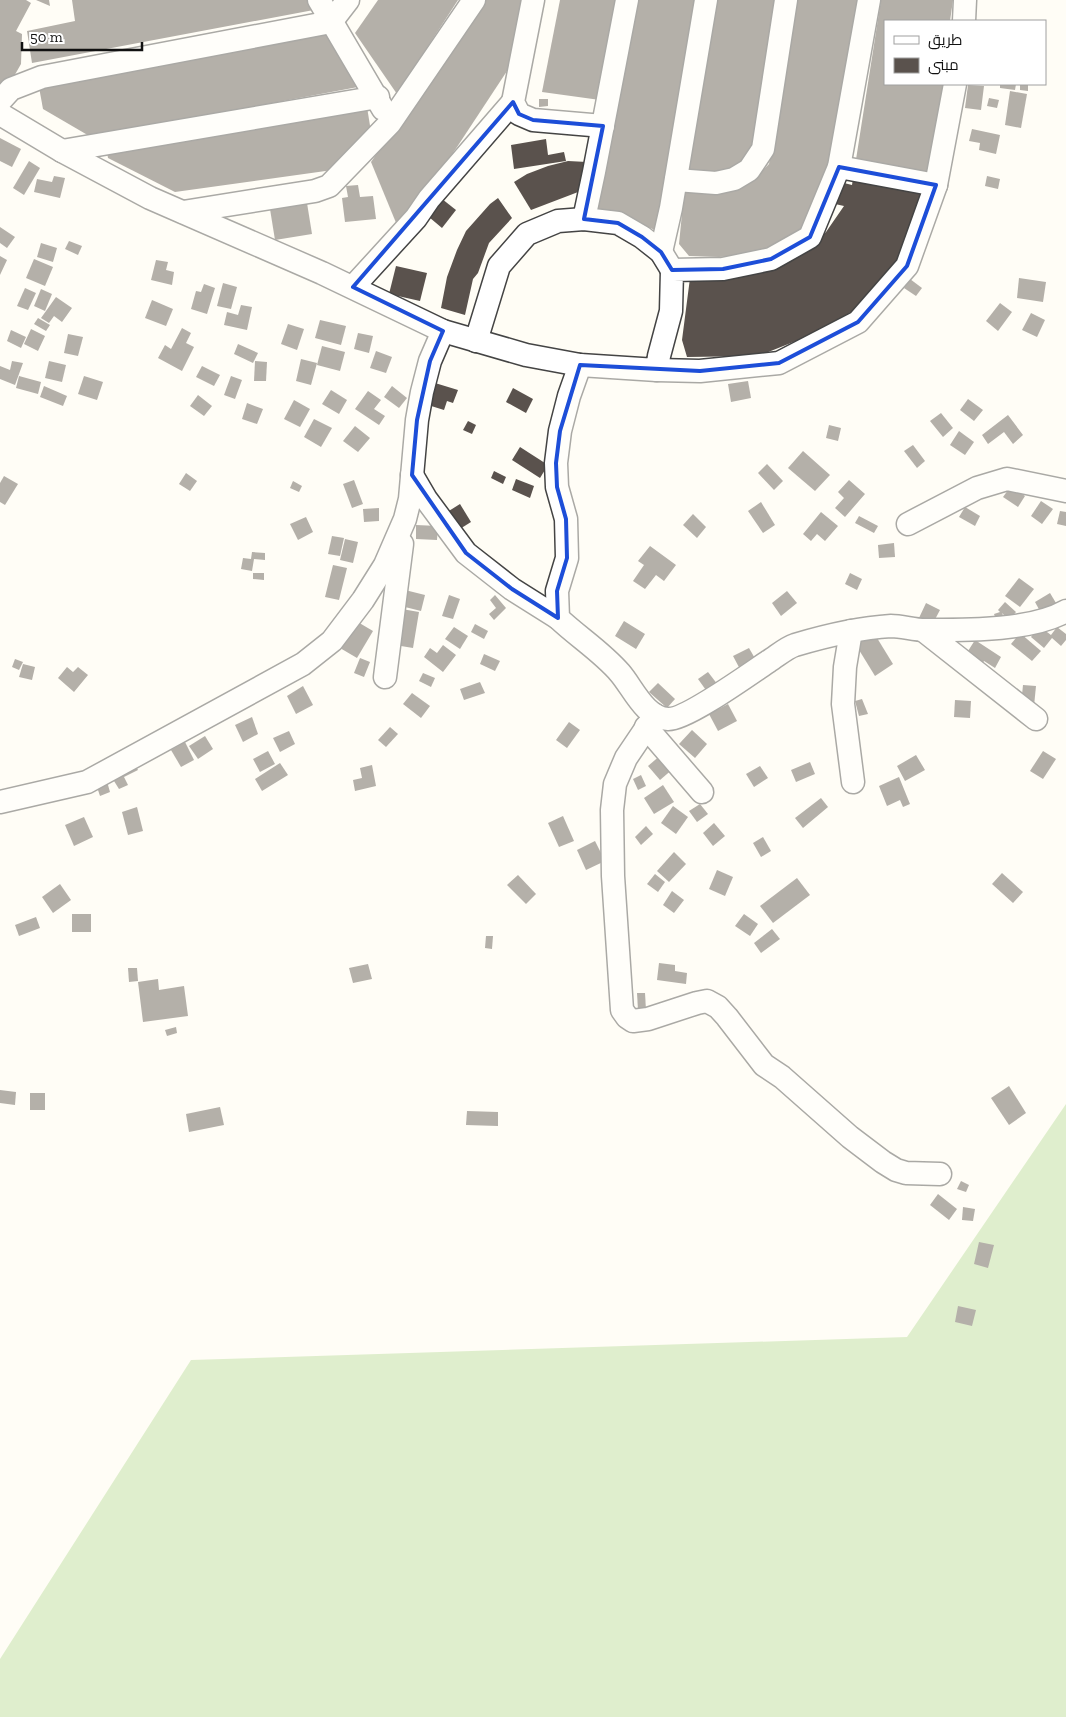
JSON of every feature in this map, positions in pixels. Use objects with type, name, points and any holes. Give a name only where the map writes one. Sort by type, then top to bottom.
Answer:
[{"type":"street","points":[[319,0],[378,97],[390,123]]},
{"type":"street","points":[[0,101],[11,89],[42,77],[331,22],[348,0]]},
{"type":"street","points":[[183,212],[315,191],[328,186],[390,123],[474,0]]},
{"type":"street","points":[[353,287],[416,218],[429,199],[513,102],[533,0]]},
{"type":"street","points":[[584,219],[627,0]]},
{"type":"street","points":[[657,370],[658,356],[671,311],[666,261],[676,180],[706,0]]},
{"type":"street","points":[[676,180],[716,183],[734,179],[749,170],[763,149],[786,0]]},
{"type":"street","points":[[476,341],[499,266],[527,234],[558,222],[584,219],[618,223],[642,237],[666,261],[723,269],[772,259],[810,237],[839,167],[869,0]]},
{"type":"street","points":[[964,20],[965,0]]},
{"type":"street","points":[[0,114],[62,151],[150,198],[353,287],[443,331],[526,355],[580,365],[700,371],[779,363],[858,322],[907,266],[936,185],[955,85]]},
{"type":"street","points":[[62,151],[378,97]]},
{"type":"street","points":[[513,102],[519,114],[533,120],[603,126]]},
{"type":"street","points":[[839,167],[936,185]]},
{"type":"street","points":[[385,677],[405,519],[410,499],[416,429],[422,392],[430,361],[443,331]]},
{"type":"street","points":[[558,618],[557,591],[567,558],[566,519],[557,487],[556,463],[560,431],[569,396],[580,365]]},
{"type":"street","points":[[412,475],[426,500],[466,553],[512,589],[558,618],[591,645],[620,673],[645,706],[651,721],[702,792]]},
{"type":"street","points":[[908,524],[977,488],[1007,479],[1066,491]]},
{"type":"street","points":[[0,802],[87,782],[303,664],[332,641],[363,600],[385,565],[405,519]]},
{"type":"street","points":[[940,1174],[906,1173],[896,1170],[883,1162],[850,1137],[782,1077],[764,1065],[728,1017],[718,1008],[707,1002],[697,1003],[648,1019],[633,1021],[627,1017],[622,1010],[621,1000],[613,876],[612,810],[615,784],[626,758],[651,721],[680,717],[729,688],[792,646],[851,631],[893,626],[923,630],[1008,627],[1054,617],[1066,610]]},
{"type":"street","points":[[923,630],[1036,719]]},
{"type":"street","points":[[851,631],[845,667],[843,704],[853,782]]},
{"type":"highlighted area","points":[[513,102],[519,114],[533,120],[603,126],[584,219],[618,223],[642,237],[661,252],[672,270],[723,269],[771,259],[810,237],[839,167],[936,185],[907,266],[858,322],[779,363],[700,371],[580,365],[560,431],[556,463],[557,487],[566,519],[567,558],[557,591],[558,618],[512,589],[466,553],[412,475],[417,420],[430,361],[443,331],[353,287]]},
{"type":"green space","points":[[1066,1104],[1066,1717],[0,1717],[0,1659],[191,1360],[907,1337]]},
{"type":"building","points":[[0,0],[26,0],[31,3],[16,31],[22,34],[21,64],[13,78],[0,85]]},
{"type":"building","points":[[36,0],[49,0],[50,6]]},
{"type":"building","points":[[72,0],[315,0],[319,9],[32,63],[27,31],[75,21]]},
{"type":"building","points":[[378,0],[458,0],[397,94],[355,33]]},
{"type":"building","points":[[481,0],[527,0],[513,62],[399,230],[371,162]]},
{"type":"building","points":[[560,0],[619,0],[600,100],[542,92]]},
{"type":"building","points":[[630,0],[698,0],[659,232],[622,215],[593,210]]},
{"type":"building","points":[[715,0],[778,0],[757,145],[737,168],[717,173],[689,169]]},
{"type":"building","points":[[795,0],[859,0],[832,180],[852,185],[881,0],[953,0],[950,20],[884,20],[884,85],[943,85],[933,179],[903,252],[885,280],[862,305],[821,331],[758,356],[687,357],[682,340],[690,278],[808,249],[826,232],[844,206],[826,202],[817,217],[792,237],[749,255],[689,256],[679,244],[684,193],[732,189],[760,173],[769,164]]},
{"type":"building","points":[[334,28],[358,87],[91,137],[43,109],[39,87]]},
{"type":"building","points":[[968,85],[984,86],[981,110],[965,108]]},
{"type":"building","points":[[1000,85],[1016,85],[1015,90],[1000,88]]},
{"type":"building","points":[[1020,85],[1028,85],[1028,91],[1020,90]]},
{"type":"building","points":[[1010,91],[1027,94],[1021,128],[1005,125]]},
{"type":"building","points":[[989,98],[999,100],[997,108],[987,106]]},
{"type":"building","points":[[539,99],[548,99],[548,106],[539,107]]},
{"type":"building","points":[[367,107],[372,138],[347,168],[175,192],[108,158],[106,148]]},
{"type":"building","points":[[972,129],[1000,135],[996,154],[979,150],[980,143],[969,141]]},
{"type":"building","points":[[0,138],[21,149],[12,167],[0,161]]},
{"type":"building","points":[[546,139],[548,155],[564,152],[566,161],[514,169],[511,145]]},
{"type":"building","points":[[29,161],[40,168],[24,195],[13,188]]},
{"type":"building","points":[[568,161],[587,162],[586,189],[531,210],[514,182],[527,174]]},
{"type":"building","points":[[54,176],[65,178],[60,198],[34,192],[37,179],[52,182]]},
{"type":"building","points":[[987,176],[1000,179],[998,189],[985,186]]},
{"type":"building","points":[[358,185],[360,197],[373,196],[376,219],[345,222],[342,198],[348,197],[346,186]]},
{"type":"building","points":[[437,195],[456,210],[442,228],[423,212]]},
{"type":"building","points":[[498,198],[512,218],[489,243],[478,273],[473,279],[465,315],[441,308],[447,277],[466,231],[490,204]]},
{"type":"building","points":[[307,203],[312,234],[275,240],[270,209]]},
{"type":"building","points":[[0,227],[15,237],[7,248],[0,243]]},
{"type":"building","points":[[69,241],[82,246],[78,255],[65,249]]},
{"type":"building","points":[[41,243],[57,248],[53,262],[37,257]]},
{"type":"building","points":[[0,256],[7,260],[0,275]]},
{"type":"building","points":[[34,259],[53,267],[45,286],[26,278]]},
{"type":"building","points":[[156,260],[168,262],[166,270],[174,272],[172,285],[151,280]]},
{"type":"building","points":[[396,266],[427,273],[420,301],[389,294]]},
{"type":"building","points":[[1019,278],[1046,282],[1043,302],[1017,298]]},
{"type":"building","points":[[910,279],[922,288],[916,296],[904,288]]},
{"type":"building","points":[[223,283],[237,287],[231,309],[217,306]]},
{"type":"building","points":[[204,284],[215,288],[207,314],[191,309],[196,291],[201,292]]},
{"type":"building","points":[[25,288],[36,293],[28,310],[17,306]]},
{"type":"building","points":[[41,289],[52,294],[45,311],[34,306]]},
{"type":"building","points":[[56,297],[72,308],[62,322],[54,316],[49,323],[41,318]]},
{"type":"building","points":[[152,300],[173,309],[166,326],[145,318]]},
{"type":"building","points":[[1000,303],[1012,312],[998,331],[986,321]]},
{"type":"building","points":[[241,305],[252,307],[247,330],[224,325],[227,312],[238,315]]},
{"type":"building","points":[[1031,313],[1045,320],[1037,337],[1022,330]]},
{"type":"building","points":[[38,318],[50,325],[46,331],[34,324]]},
{"type":"building","points":[[320,320],[346,326],[341,345],[315,338]]},
{"type":"building","points":[[288,324],[304,329],[297,350],[281,344]]},
{"type":"building","points":[[182,328],[191,333],[186,343],[194,347],[182,371],[158,358],[165,345],[171,349]]},
{"type":"building","points":[[31,329],[45,336],[38,351],[24,344]]},
{"type":"building","points":[[11,330],[26,337],[21,348],[7,341]]},
{"type":"building","points":[[358,333],[373,336],[369,353],[354,349]]},
{"type":"building","points":[[68,334],[83,337],[78,356],[64,353]]},
{"type":"building","points":[[238,344],[258,353],[253,363],[234,354]]},
{"type":"building","points":[[322,346],[345,352],[340,371],[317,365]]},
{"type":"building","points":[[376,351],[392,357],[386,373],[370,368]]},
{"type":"building","points":[[301,359],[317,363],[311,385],[296,381]]},
{"type":"building","points":[[12,361],[23,363],[15,385],[0,379],[0,366],[10,370]]},
{"type":"building","points":[[49,361],[66,365],[62,382],[45,378]]},
{"type":"building","points":[[255,361],[267,362],[266,381],[254,381]]},
{"type":"building","points":[[202,366],[220,375],[214,386],[196,377]]},
{"type":"building","points":[[19,376],[41,382],[38,394],[16,388]]},
{"type":"building","points":[[84,376],[103,382],[97,400],[78,394]]},
{"type":"building","points":[[231,376],[242,380],[235,399],[224,395]]},
{"type":"building","points":[[748,381],[751,398],[731,402],[728,384]]},
{"type":"building","points":[[435,383],[458,390],[453,403],[447,401],[444,410],[428,405]]},
{"type":"building","points":[[44,386],[67,396],[63,406],[40,397]]},
{"type":"building","points":[[392,386],[407,398],[399,408],[384,397]]},
{"type":"building","points":[[513,388],[533,399],[526,413],[506,402]]},
{"type":"building","points":[[331,390],[347,400],[339,414],[322,404]]},
{"type":"building","points":[[368,391],[381,400],[374,409],[385,416],[379,425],[355,409]]},
{"type":"building","points":[[198,395],[212,406],[204,416],[190,406]]},
{"type":"building","points":[[968,399],[983,410],[974,421],[960,410]]},
{"type":"building","points":[[294,400],[310,409],[300,427],[284,419]]},
{"type":"building","points":[[247,403],[263,409],[257,424],[242,419]]},
{"type":"building","points":[[941,413],[953,428],[943,437],[930,421]]},
{"type":"building","points":[[1008,415],[1023,435],[1013,444],[1004,432],[988,444],[982,435]]},
{"type":"building","points":[[314,419],[332,428],[321,447],[304,437]]},
{"type":"building","points":[[468,421],[476,425],[472,434],[463,430]]},
{"type":"building","points":[[829,425],[841,428],[838,441],[826,438]]},
{"type":"building","points":[[355,426],[370,438],[358,452],[343,441]]},
{"type":"building","points":[[959,431],[974,442],[965,455],[950,445]]},
{"type":"building","points":[[913,445],[925,461],[917,468],[904,451]]},
{"type":"building","points":[[520,447],[548,465],[540,478],[512,460]]},
{"type":"building","points":[[803,451],[830,475],[815,491],[788,468]]},
{"type":"building","points":[[767,464],[783,481],[774,490],[758,473]]},
{"type":"building","points":[[494,471],[506,477],[503,484],[491,478]]},
{"type":"building","points":[[186,473],[197,481],[190,491],[179,484]]},
{"type":"building","points":[[4,476],[18,484],[5,505],[0,502],[0,483]]},
{"type":"building","points":[[516,479],[534,486],[530,498],[512,490]]},
{"type":"building","points":[[354,480],[363,504],[352,508],[343,484]]},
{"type":"building","points":[[849,480],[865,494],[845,517],[835,508],[844,498],[838,492]]},
{"type":"building","points":[[293,481],[302,486],[299,492],[290,488]]},
{"type":"building","points":[[1011,486],[1025,496],[1018,507],[1003,497]]},
{"type":"building","points":[[1041,501],[1053,509],[1042,524],[1031,516]]},
{"type":"building","points":[[761,502],[775,525],[763,533],[748,511]]},
{"type":"building","points":[[460,504],[471,522],[455,532],[444,514]]},
{"type":"building","points":[[965,507],[980,516],[975,526],[959,517]]},
{"type":"building","points":[[379,508],[379,521],[364,522],[363,509]]},
{"type":"building","points":[[1060,511],[1066,512],[1066,526],[1057,524]]},
{"type":"building","points":[[821,512],[838,526],[825,541],[817,534],[811,541],[803,534]]},
{"type":"building","points":[[693,514],[706,527],[697,538],[683,525]]},
{"type":"building","points":[[859,516],[878,526],[874,533],[855,523]]},
{"type":"building","points":[[306,517],[313,532],[298,540],[290,524]]},
{"type":"building","points":[[416,525],[438,526],[437,540],[416,539]]},
{"type":"building","points":[[332,536],[344,538],[340,556],[328,554]]},
{"type":"building","points":[[345,539],[358,542],[353,563],[340,560]]},
{"type":"building","points":[[894,543],[895,557],[879,558],[878,545]]},
{"type":"building","points":[[650,546],[676,565],[664,581],[656,575],[645,589],[633,581],[644,565],[638,561]]},
{"type":"building","points":[[252,552],[265,553],[265,560],[254,559],[252,571],[241,569],[243,558],[251,559]]},
{"type":"building","points":[[333,565],[347,568],[339,600],[325,597]]},
{"type":"building","points":[[253,573],[264,573],[264,580],[253,579]]},
{"type":"building","points":[[850,573],[862,579],[857,590],[845,584]]},
{"type":"building","points":[[1019,578],[1034,589],[1020,607],[1005,596]]},
{"type":"building","points":[[401,589],[425,595],[421,611],[397,605]]},
{"type":"building","points":[[787,591],[797,603],[781,616],[772,603]]},
{"type":"building","points":[[1050,593],[1056,603],[1041,613],[1035,602]]},
{"type":"building","points":[[449,595],[460,599],[453,619],[442,616]]},
{"type":"building","points":[[495,595],[506,608],[494,620],[489,614],[496,608],[490,600]]},
{"type":"building","points":[[1005,602],[1016,612],[1009,620],[1002,613],[1006,622],[998,625],[994,614],[1000,612],[998,610]]},
{"type":"building","points":[[926,603],[940,610],[932,625],[919,618]]},
{"type":"building","points":[[396,608],[419,612],[413,648],[401,646],[400,650],[389,649]]},
{"type":"building","points":[[356,621],[373,631],[357,658],[340,648]]},
{"type":"building","points":[[624,621],[645,634],[636,649],[615,636]]},
{"type":"building","points":[[475,624],[488,631],[484,639],[471,632]]},
{"type":"building","points":[[1039,626],[1051,635],[1057,627],[1066,634],[1066,640],[1061,646],[1052,638],[1044,648],[1031,637]]},
{"type":"building","points":[[454,627],[468,636],[460,649],[445,639]]},
{"type":"building","points":[[874,633],[893,664],[875,676],[856,645]]},
{"type":"building","points":[[1020,633],[1041,651],[1032,661],[1011,644]]},
{"type":"building","points":[[975,640],[1001,657],[995,668],[984,661],[979,669],[963,659]]},
{"type":"building","points":[[443,645],[456,655],[443,672],[424,657],[430,648],[437,653]]},
{"type":"building","points":[[749,648],[757,662],[741,671],[733,656]]},
{"type":"building","points":[[484,654],[500,661],[495,671],[480,664]]},
{"type":"building","points":[[360,658],[370,662],[364,677],[354,673]]},
{"type":"building","points":[[15,659],[23,662],[19,670],[12,667]]},
{"type":"building","points":[[23,664],[35,667],[32,680],[19,677]]},
{"type":"building","points":[[67,667],[73,672],[78,667],[88,675],[74,692],[58,678]]},
{"type":"building","points":[[708,672],[718,685],[708,693],[698,679]]},
{"type":"building","points":[[423,673],[435,678],[431,687],[419,681]]},
{"type":"building","points":[[480,682],[485,693],[464,700],[460,689]]},
{"type":"building","points":[[658,683],[675,699],[667,708],[649,692]]},
{"type":"building","points":[[1023,685],[1036,686],[1034,706],[1021,705]]},
{"type":"building","points":[[303,686],[313,705],[296,714],[287,696]]},
{"type":"building","points":[[412,693],[430,706],[421,718],[403,704]]},
{"type":"building","points":[[862,699],[868,714],[859,716],[855,701]]},
{"type":"building","points":[[955,700],[971,701],[970,718],[954,717]]},
{"type":"building","points":[[728,704],[737,721],[718,731],[709,714]]},
{"type":"building","points":[[252,717],[258,734],[243,742],[235,725]]},
{"type":"building","points":[[569,722],[580,730],[567,748],[556,740]]},
{"type":"building","points":[[390,727],[398,734],[386,747],[378,740]]},
{"type":"building","points":[[692,730],[707,744],[695,758],[679,744]]},
{"type":"building","points":[[289,731],[295,744],[280,752],[273,738]]},
{"type":"building","points":[[205,736],[213,749],[198,759],[189,746]]},
{"type":"building","points":[[185,742],[194,760],[181,767],[171,750]]},
{"type":"building","points":[[268,751],[275,764],[260,772],[253,759]]},
{"type":"building","points":[[1043,751],[1056,759],[1043,779],[1030,771]]},
{"type":"building","points":[[662,754],[674,768],[660,780],[648,766]]},
{"type":"building","points":[[916,755],[925,770],[905,781],[897,766]]},
{"type":"building","points":[[133,761],[138,770],[124,777],[128,785],[119,789],[109,773]]},
{"type":"building","points":[[810,762],[815,774],[796,782],[791,770]]},
{"type":"building","points":[[280,763],[288,775],[262,791],[255,779]]},
{"type":"building","points":[[372,765],[376,786],[355,791],[353,780],[362,778],[360,768]]},
{"type":"building","points":[[760,766],[768,778],[754,787],[746,774]]},
{"type":"building","points":[[641,775],[646,786],[638,790],[633,779]]},
{"type":"building","points":[[899,777],[910,804],[903,807],[900,800],[887,806],[879,786]]},
{"type":"building","points":[[106,778],[110,792],[100,796],[95,781]]},
{"type":"building","points":[[663,785],[674,802],[654,814],[644,798]]},
{"type":"building","points":[[821,798],[828,807],[803,828],[795,818]]},
{"type":"building","points":[[700,804],[708,814],[697,822],[689,811]]},
{"type":"building","points":[[673,806],[688,817],[676,834],[661,823]]},
{"type":"building","points":[[137,807],[143,831],[128,835],[122,812]]},
{"type":"building","points":[[563,816],[574,841],[559,847],[548,823]]},
{"type":"building","points":[[84,817],[93,837],[74,846],[65,825]]},
{"type":"building","points":[[714,823],[725,836],[713,846],[703,833]]},
{"type":"building","points":[[646,826],[653,834],[641,845],[635,837]]},
{"type":"building","points":[[763,837],[771,851],[761,857],[753,843]]},
{"type":"building","points":[[595,841],[605,861],[586,870],[577,850]]},
{"type":"building","points":[[674,852],[686,864],[669,882],[657,871]]},
{"type":"building","points":[[717,870],[733,877],[725,896],[709,889]]},
{"type":"building","points":[[1002,873],[1023,892],[1013,903],[992,884]]},
{"type":"building","points":[[655,874],[665,882],[658,892],[647,884]]},
{"type":"building","points":[[518,875],[536,894],[526,904],[507,885]]},
{"type":"building","points":[[797,878],[810,895],[773,923],[760,906]]},
{"type":"building","points":[[60,884],[71,900],[53,913],[42,897]]},
{"type":"building","points":[[672,891],[684,900],[674,913],[663,905]]},
{"type":"building","points":[[72,914],[91,914],[91,932],[72,932]]},
{"type":"building","points":[[744,914],[758,924],[750,936],[735,926]]},
{"type":"building","points":[[36,917],[40,928],[19,936],[15,925]]},
{"type":"building","points":[[772,929],[780,939],[761,953],[754,943]]},
{"type":"building","points":[[486,936],[493,936],[492,949],[485,948]]},
{"type":"building","points":[[659,963],[675,965],[675,971],[687,973],[686,984],[657,980]]},
{"type":"building","points":[[368,964],[372,979],[353,983],[349,968]]},
{"type":"building","points":[[128,968],[137,968],[138,981],[129,982]]},
{"type":"building","points":[[158,979],[159,990],[184,986],[188,1016],[143,1022],[138,982]]},
{"type":"building","points":[[637,993],[645,993],[646,1010],[638,1010]]},
{"type":"building","points":[[176,1027],[177,1033],[167,1036],[165,1030]]},
{"type":"building","points":[[1009,1086],[1026,1113],[1009,1125],[991,1098]]},
{"type":"building","points":[[0,1090],[16,1092],[15,1105],[0,1103]]},
{"type":"building","points":[[30,1093],[45,1093],[45,1110],[30,1110]]},
{"type":"building","points":[[220,1107],[224,1125],[189,1132],[186,1114]]},
{"type":"building","points":[[467,1111],[498,1112],[498,1126],[466,1125]]},
{"type":"building","points":[[961,1181],[969,1185],[966,1192],[957,1189]]},
{"type":"building","points":[[938,1194],[957,1209],[949,1220],[930,1205]]},
{"type":"building","points":[[963,1207],[975,1209],[973,1221],[962,1220]]},
{"type":"building","points":[[979,1242],[994,1245],[988,1268],[974,1264]]},
{"type":"building","points":[[958,1306],[976,1310],[972,1326],[955,1322]]}]
